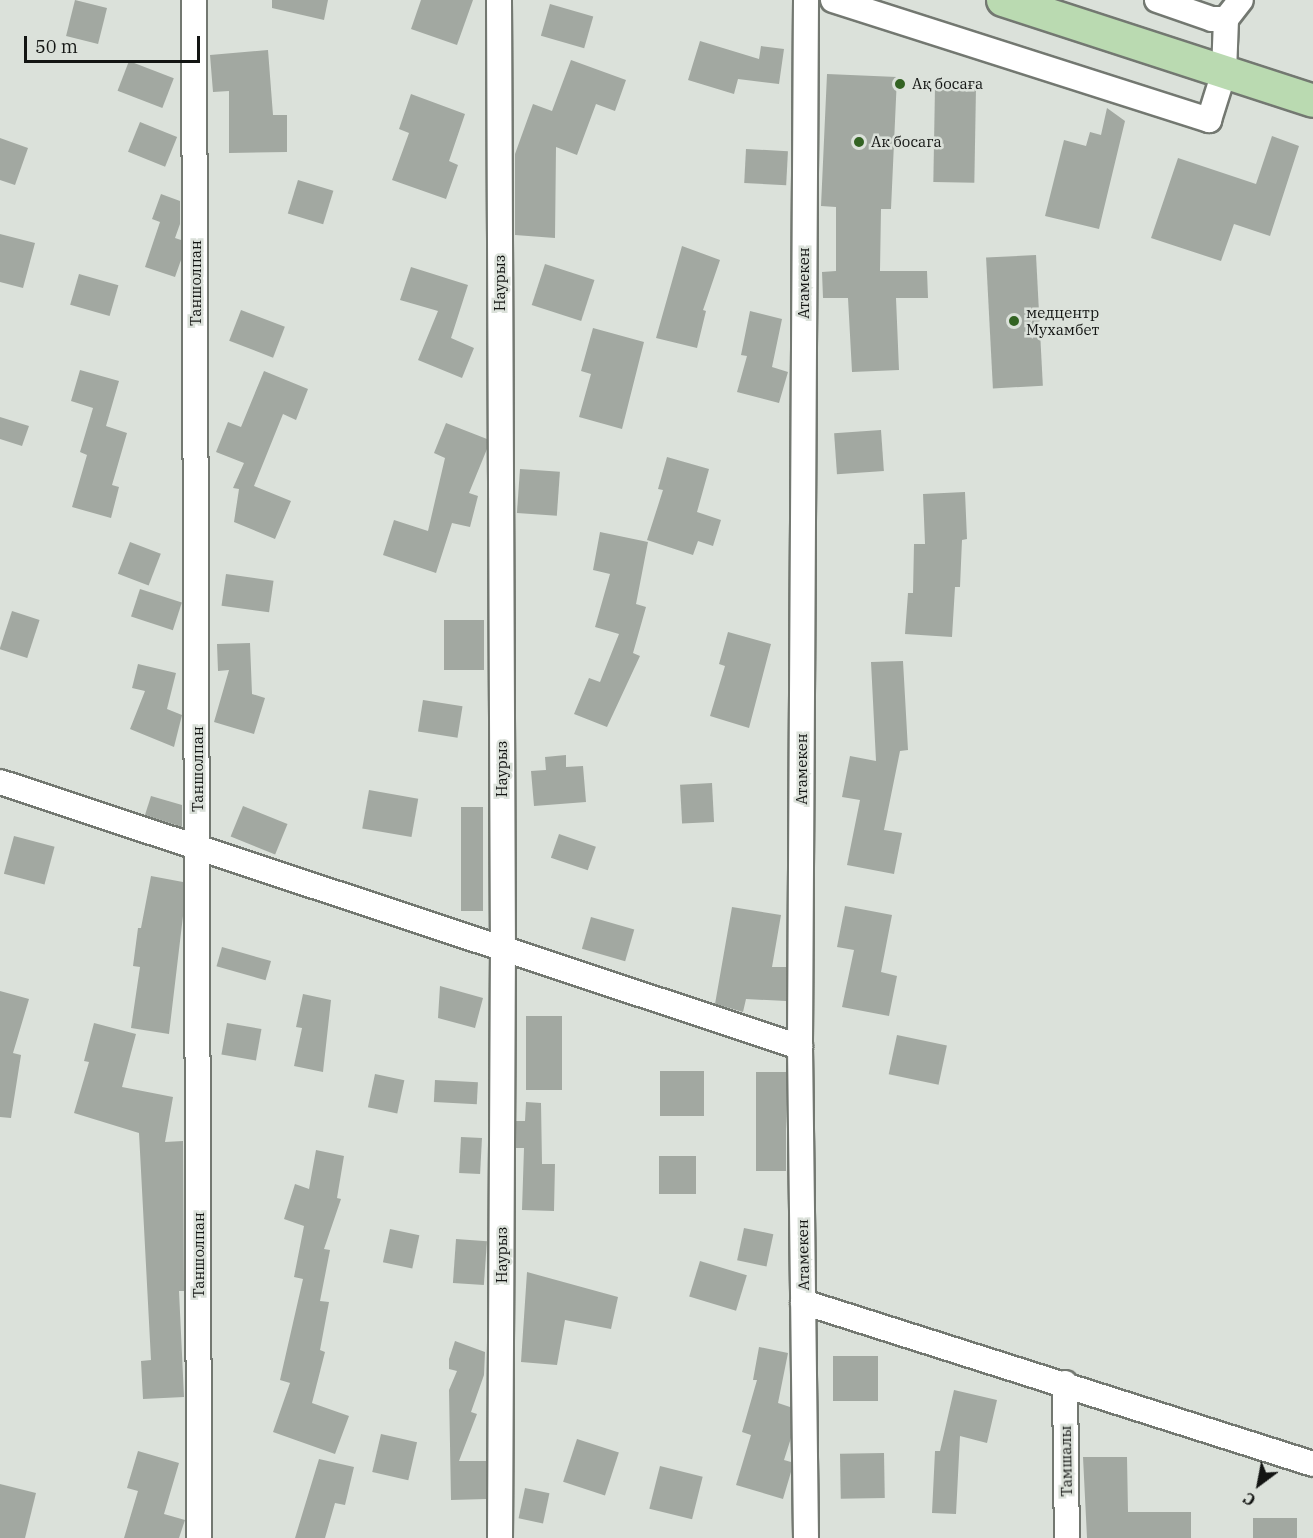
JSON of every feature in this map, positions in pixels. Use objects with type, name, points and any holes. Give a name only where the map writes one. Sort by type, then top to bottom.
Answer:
[{"type":"main road","points":[[1003,0],[1313,101]]},
{"type":"street","name":"Таншолпан","points":[[194,0],[199,1538]]},
{"type":"street","name":"Наурыз","points":[[499,0],[503,946],[501,1538]]},
{"type":"street","name":"Атамекен","points":[[806,0],[800,1047],[806,1538]]},
{"type":"street","points":[[833,0],[1209,120],[1224,72],[1226,19],[1241,0]]},
{"type":"street","points":[[1157,0],[1212,19],[1226,19]]},
{"type":"street","points":[[0,782],[503,946],[800,1047]]},
{"type":"street","points":[[803,1302],[1065,1383],[1313,1464]]},
{"type":"street","name":"Тамшалы","points":[[1065,1383],[1067,1538]]},
{"type":"building","points":[[75,0],[107,8],[98,44],[66,36]]},
{"type":"building","points":[[272,0],[328,0],[324,20],[272,8]]},
{"type":"building","points":[[421,0],[473,0],[457,45],[411,29]]},
{"type":"building","points":[[550,4],[593,16],[584,48],[541,36]]},
{"type":"building","points":[[700,41],[759,59],[761,46],[784,49],[779,84],[738,79],[734,94],[688,80]]},
{"type":"building","points":[[268,50],[273,115],[287,115],[287,152],[229,153],[229,91],[213,92],[210,55]]},
{"type":"building","points":[[571,60],[626,80],[615,111],[596,104],[577,155],[556,147],[555,238],[515,235],[515,154],[533,104],[552,111]]},
{"type":"building","points":[[129,61],[174,78],[162,108],[118,91]]},
{"type":"building","points":[[827,74],[897,77],[891,209],[881,209],[880,271],[927,271],[928,298],[896,298],[899,370],[852,372],[848,298],[823,298],[822,272],[836,271],[836,207],[821,206]]},
{"type":"building","points":[[935,87],[976,88],[974,183],[933,182]]},
{"type":"building","points":[[411,94],[465,114],[449,161],[458,165],[446,199],[392,180],[409,133],[399,129]]},
{"type":"building","points":[[1107,108],[1125,121],[1099,229],[1045,216],[1064,140],[1086,146],[1090,132],[1101,135]]},
{"type":"building","points":[[140,122],[177,137],[165,167],[128,152]]},
{"type":"building","points":[[1272,136],[1299,146],[1270,236],[1234,224],[1221,261],[1151,238],[1178,158],[1256,184]]},
{"type":"building","points":[[0,138],[28,148],[15,185],[0,180]]},
{"type":"building","points":[[746,149],[788,151],[786,185],[744,183]]},
{"type":"building","points":[[298,180],[333,191],[323,224],[288,213]]},
{"type":"building","points":[[161,194],[180,201],[180,224],[175,238],[181,240],[181,260],[175,277],[145,267],[160,222],[152,219]]},
{"type":"building","points":[[0,234],[35,243],[23,288],[0,282]]},
{"type":"building","points":[[682,246],[720,260],[703,310],[706,311],[697,348],[656,338]]},
{"type":"building","name":"медцентр Мухамбет","points":[[1036,255],[1043,386],[993,388],[986,258]]},
{"type":"building","points":[[545,264],[594,280],[581,321],[532,305]]},
{"type":"building","points":[[411,267],[468,285],[451,338],[474,348],[462,378],[418,360],[438,311],[400,300]]},
{"type":"building","points":[[79,274],[118,285],[110,316],[70,305]]},
{"type":"building","points":[[241,310],[285,327],[273,358],[229,341]]},
{"type":"building","points":[[750,311],[782,319],[772,367],[788,372],[779,403],[737,392],[747,356],[741,355]]},
{"type":"building","points":[[593,328],[644,342],[622,429],[579,417],[591,374],[581,371]]},
{"type":"building","points":[[80,370],[119,381],[106,426],[127,433],[112,485],[119,487],[111,518],[72,507],[87,455],[80,452],[93,408],[71,401]]},
{"type":"building","points":[[264,371],[308,389],[296,420],[283,414],[254,486],[291,501],[275,539],[234,522],[239,489],[233,488],[244,463],[216,452],[228,422],[241,427]]},
{"type":"building","points":[[0,417],[29,426],[22,446],[0,439]]},
{"type":"building","points":[[446,423],[487,439],[487,449],[469,493],[478,496],[470,527],[452,523],[436,573],[383,555],[394,520],[428,531],[445,458],[434,453]]},
{"type":"building","points":[[881,430],[884,471],[837,474],[834,433]]},
{"type":"building","points":[[667,457],[709,469],[697,512],[721,520],[713,546],[698,541],[693,555],[647,540],[663,490],[658,489]]},
{"type":"building","points":[[520,469],[560,472],[557,516],[517,513]]},
{"type":"building","points":[[965,492],[967,539],[962,540],[960,587],[955,587],[952,637],[905,634],[908,593],[913,593],[914,544],[925,544],[923,494]]},
{"type":"building","points":[[600,532],[648,542],[636,604],[646,607],[633,653],[640,656],[607,727],[574,714],[589,678],[600,682],[619,634],[595,627],[610,574],[593,570]]},
{"type":"building","points":[[130,542],[161,554],[149,586],[118,574]]},
{"type":"building","points":[[226,574],[274,581],[269,612],[222,606]]},
{"type":"building","points":[[140,589],[182,603],[173,630],[131,617]]},
{"type":"building","points":[[12,611],[40,620],[27,658],[0,649]]},
{"type":"building","points":[[444,620],[484,620],[484,670],[444,670]]},
{"type":"building","points":[[728,632],[771,644],[749,728],[710,716],[725,666],[719,664]]},
{"type":"building","points":[[250,643],[252,694],[265,698],[254,734],[214,722],[229,670],[218,671],[217,644]]},
{"type":"building","points":[[903,661],[908,750],[900,751],[884,830],[902,833],[894,874],[847,865],[860,800],[842,797],[850,756],[876,761],[871,662]]},
{"type":"building","points":[[138,664],[176,673],[167,709],[182,715],[174,747],[130,729],[145,691],[132,688]]},
{"type":"building","points":[[423,700],[463,706],[458,738],[418,732]]},
{"type":"building","points":[[566,755],[566,767],[583,766],[586,802],[534,806],[531,771],[546,770],[545,757]]},
{"type":"building","points":[[712,783],[714,822],[682,824],[680,785]]},
{"type":"building","points":[[369,790],[418,799],[411,837],[362,828]]},
{"type":"building","points":[[151,796],[182,805],[182,827],[145,815]]},
{"type":"building","points":[[243,806],[288,824],[275,855],[231,837]]},
{"type":"building","points":[[461,807],[483,807],[483,911],[461,911]]},
{"type":"building","points":[[559,834],[596,847],[588,870],[551,858]]},
{"type":"building","points":[[14,836],[55,847],[44,885],[4,874]]},
{"type":"building","points":[[151,876],[183,882],[183,916],[169,1034],[131,1028],[140,967],[133,966],[138,928],[141,928]]},
{"type":"building","points":[[845,906],[892,915],[881,972],[897,976],[889,1016],[842,1007],[854,950],[837,947]]},
{"type":"building","points":[[732,907],[781,915],[772,967],[786,967],[786,1001],[746,999],[743,1012],[715,1004]]},
{"type":"building","points":[[591,917],[634,929],[625,961],[582,949]]},
{"type":"building","points":[[222,947],[271,961],[266,980],[216,966]]},
{"type":"building","points":[[440,986],[483,998],[475,1028],[438,1018]]},
{"type":"building","points":[[0,991],[29,999],[13,1053],[21,1055],[11,1118],[0,1117]]},
{"type":"building","points":[[303,994],[331,1000],[323,1072],[294,1066],[302,1028],[296,1027]]},
{"type":"building","points":[[526,1016],[562,1016],[562,1090],[526,1090]]},
{"type":"building","points":[[94,1023],[136,1034],[122,1087],[173,1097],[165,1142],[183,1141],[184,1291],[179,1291],[184,1397],[143,1399],[141,1361],[151,1360],[139,1133],[74,1113],[89,1062],[84,1061]]},
{"type":"building","points":[[227,1023],[261,1029],[256,1061],[221,1055]]},
{"type":"building","points":[[897,1035],[947,1046],[939,1085],[889,1074]]},
{"type":"building","points":[[660,1071],[704,1071],[704,1116],[660,1116]]},
{"type":"building","points":[[756,1072],[786,1072],[786,1171],[756,1171]]},
{"type":"building","points":[[375,1074],[404,1080],[397,1113],[368,1107]]},
{"type":"building","points":[[435,1080],[478,1082],[477,1104],[434,1102]]},
{"type":"building","points":[[526,1102],[541,1103],[542,1164],[555,1164],[554,1211],[522,1210],[524,1148],[516,1148],[516,1121],[525,1121]]},
{"type":"building","points":[[461,1137],[482,1138],[480,1174],[459,1173]]},
{"type":"building","points":[[316,1150],[344,1156],[337,1198],[341,1199],[324,1249],[330,1250],[320,1301],[329,1302],[320,1350],[325,1352],[312,1403],[349,1416],[335,1454],[273,1432],[290,1383],[280,1380],[303,1279],[294,1277],[304,1226],[284,1219],[295,1184],[309,1189]]},
{"type":"building","points":[[659,1156],[696,1156],[696,1194],[659,1194]]},
{"type":"building","points":[[744,1228],[773,1234],[766,1267],[737,1260]]},
{"type":"building","points":[[390,1229],[419,1235],[412,1268],[383,1262]]},
{"type":"building","points":[[456,1239],[487,1241],[484,1285],[453,1283]]},
{"type":"building","points":[[700,1261],[747,1275],[736,1311],[689,1296]]},
{"type":"building","points":[[527,1272],[618,1297],[611,1329],[565,1320],[557,1365],[521,1362]]},
{"type":"building","points":[[455,1341],[485,1352],[484,1375],[471,1412],[477,1414],[459,1461],[486,1461],[486,1499],[451,1500],[449,1390],[457,1371],[449,1369],[449,1359]]},
{"type":"building","points":[[759,1347],[788,1353],[778,1403],[790,1407],[791,1438],[784,1460],[791,1462],[791,1472],[783,1499],[736,1485],[751,1435],[742,1432],[757,1380],[753,1380]]},
{"type":"building","points":[[833,1356],[878,1356],[878,1401],[833,1401]]},
{"type":"building","points":[[954,1390],[997,1400],[987,1443],[960,1436],[956,1514],[932,1513],[935,1451],[940,1451]]},
{"type":"building","points":[[381,1434],[417,1442],[408,1480],[372,1472]]},
{"type":"building","points":[[577,1439],[619,1453],[605,1495],[563,1482]]},
{"type":"building","points":[[138,1451],[179,1463],[164,1514],[185,1520],[179,1538],[124,1538],[138,1491],[127,1488]]},
{"type":"building","points":[[884,1453],[885,1498],[841,1499],[840,1454]]},
{"type":"building","points":[[1083,1457],[1127,1457],[1128,1512],[1191,1512],[1191,1538],[1087,1538]]},
{"type":"building","points":[[319,1459],[354,1467],[345,1505],[335,1503],[325,1538],[295,1538]]},
{"type":"building","points":[[660,1466],[703,1477],[692,1519],[649,1509]]},
{"type":"building","points":[[0,1484],[36,1493],[25,1538],[0,1538]]},
{"type":"building","points":[[525,1488],[549,1493],[543,1524],[519,1518]]},
{"type":"building","points":[[1253,1518],[1297,1518],[1297,1538],[1253,1538]]},
{"type":"place","name":"Ақ босаға","points":[[900,84]]},
{"type":"place","name":"Ак босага","points":[[859,142]]},
{"type":"place","name":"медцентр Мухамбет","points":[[1014,321]]}]
